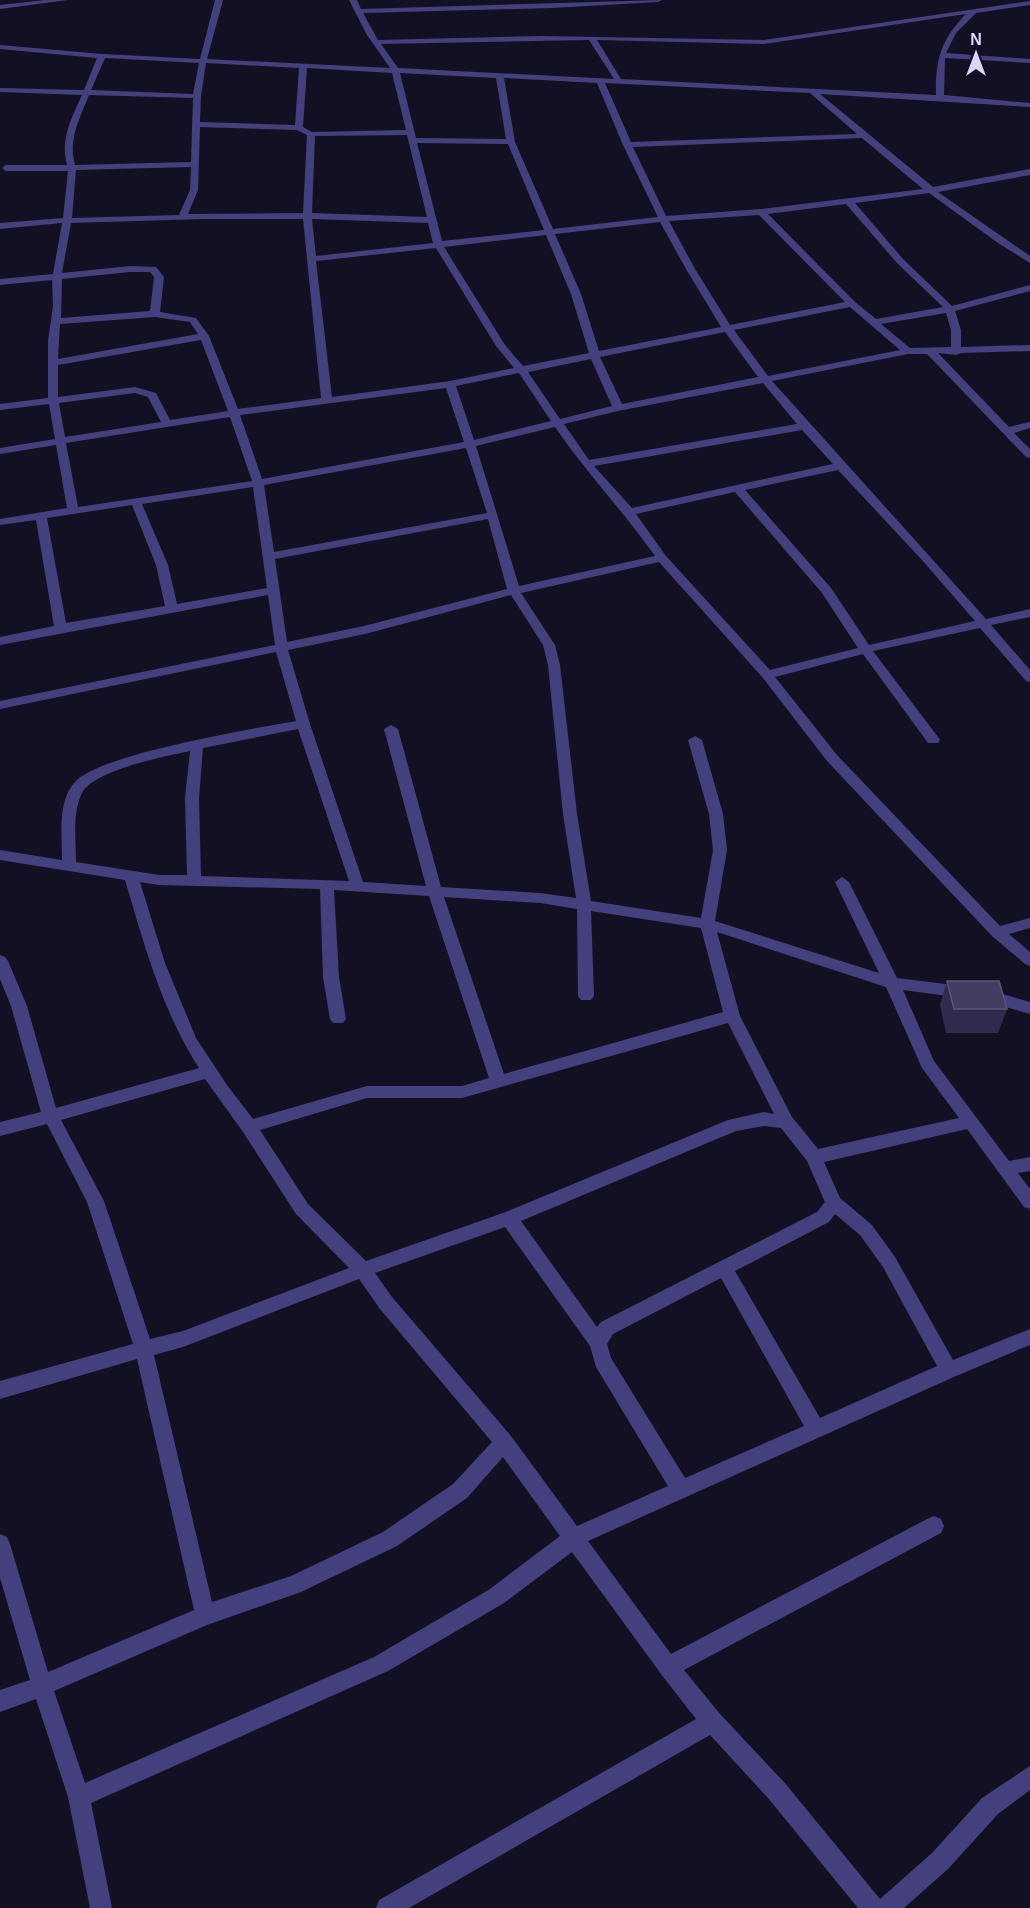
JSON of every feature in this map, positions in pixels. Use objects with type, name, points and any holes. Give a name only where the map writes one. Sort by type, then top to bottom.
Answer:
[{"type":"street","points":[[0,7],[64,0]]},
{"type":"street","points":[[183,216],[194,190],[197,96],[203,61],[219,0]]},
{"type":"street","points":[[353,0],[376,42],[395,69],[438,244],[501,346],[522,371],[586,464],[629,512],[662,558],[767,675],[821,745],[861,791],[997,932],[1030,960]]},
{"type":"street","points":[[358,11],[522,3],[658,0]]},
{"type":"street","points":[[376,42],[427,39],[644,39],[727,43],[764,42],[1030,3]]},
{"type":"street","points":[[940,98],[938,65],[941,55],[951,36],[973,12]]},
{"type":"street","points":[[592,39],[620,83]]},
{"type":"street","points":[[0,47],[102,56],[395,69],[601,82],[940,98],[1030,105]]},
{"type":"street","points":[[941,55],[1030,61]]},
{"type":"street","points":[[73,511],[53,399],[53,341],[57,321],[57,277],[72,168],[67,150],[72,127],[85,92],[102,56]]},
{"type":"street","points":[[299,128],[303,66]]},
{"type":"street","points":[[500,76],[511,142],[576,294],[595,356],[618,408]]},
{"type":"street","points":[[601,82],[627,145],[662,219],[727,328],[767,380],[840,466],[913,543],[1030,678]]},
{"type":"street","points":[[0,90],[197,96]]},
{"type":"street","points":[[814,93],[863,136],[978,228],[1030,260]]},
{"type":"street","points":[[195,124],[299,128],[311,134],[412,136],[511,142]]},
{"type":"street","points":[[311,134],[307,217],[327,402]]},
{"type":"street","points":[[627,145],[863,136]]},
{"type":"street","points":[[6,168],[196,164]]},
{"type":"street","points":[[313,259],[662,219],[761,212],[933,190],[1003,175],[1030,172]]},
{"type":"street","points":[[848,200],[900,261],[950,309],[956,330],[956,352]]},
{"type":"street","points":[[761,212],[852,304],[908,351]]},
{"type":"street","points":[[0,226],[183,216],[431,220]]},
{"type":"street","points":[[0,282],[130,269],[153,269],[159,277],[155,314]]},
{"type":"street","points":[[874,322],[950,309],[1030,288]]},
{"type":"street","points":[[0,451],[235,413],[450,384],[852,304]]},
{"type":"street","points":[[57,321],[155,314],[193,320],[204,336],[235,413],[258,483],[281,646],[303,724],[358,887]]},
{"type":"street","points":[[53,363],[204,336]]},
{"type":"street","points":[[0,522],[258,483],[470,444],[618,408],[908,351],[956,352],[1030,348]]},
{"type":"street","points":[[931,352],[1030,455]]},
{"type":"street","points":[[450,384],[493,515],[514,591],[549,645],[554,665],[568,803],[584,905],[586,996]]},
{"type":"street","points":[[0,407],[135,390],[152,395],[167,424]]},
{"type":"street","points":[[1008,431],[1030,425]]},
{"type":"street","points":[[586,464],[807,426]]},
{"type":"street","points":[[629,512],[840,466]]},
{"type":"street","points":[[737,488],[821,583],[866,650],[933,740]]},
{"type":"street","points":[[136,502],[162,565],[172,608]]},
{"type":"street","points":[[41,515],[61,628]]},
{"type":"street","points":[[268,557],[493,515]]},
{"type":"street","points":[[0,705],[365,630],[514,591],[662,558]]},
{"type":"street","points":[[0,641],[273,590]]},
{"type":"street","points":[[767,675],[1030,613]]},
{"type":"street","points":[[69,865],[70,810],[81,783],[102,770],[197,745],[303,724]]},
{"type":"street","points":[[391,729],[435,891],[498,1080]]},
{"type":"street","points":[[695,740],[716,814],[720,850],[707,924],[732,1016],[786,1122],[814,1157],[834,1203],[866,1230],[889,1262],[949,1370]]},
{"type":"street","points":[[195,881],[192,798],[197,745]]},
{"type":"street","points":[[0,855],[159,880],[327,885],[540,898],[707,924],[892,983],[985,995],[1030,1008]]},
{"type":"street","points":[[130,874],[157,963],[189,1040],[302,1209],[363,1270],[386,1303],[504,1442],[668,1667],[712,1722],[776,1790],[873,1908]]},
{"type":"street","points":[[843,882],[928,1064],[1030,1202]]},
{"type":"street","points":[[327,885],[331,977],[338,1018]]},
{"type":"street","points":[[997,932],[1030,923]]},
{"type":"street","points":[[0,961],[20,1006],[50,1114],[95,1201],[144,1350],[204,1615]]},
{"type":"street","points":[[249,1127],[367,1092],[462,1092],[732,1016]]},
{"type":"street","points":[[0,1129],[50,1114],[135,1094],[210,1071]]},
{"type":"street","points":[[0,1390],[183,1338],[509,1218],[734,1125],[764,1119],[786,1122]]},
{"type":"street","points":[[814,1157],[970,1122]]},
{"type":"street","points":[[1006,1168],[1030,1164]]},
{"type":"street","points":[[598,1343],[607,1328],[823,1217],[834,1203]]},
{"type":"street","points":[[509,1218],[598,1343],[602,1361],[681,1489]]},
{"type":"street","points":[[724,1268],[816,1429]]},
{"type":"street","points":[[79,1797],[381,1664],[497,1596],[574,1537],[949,1370],[1030,1337]]},
{"type":"street","points":[[0,1701],[42,1686],[204,1615],[294,1585],[390,1539],[460,1491],[504,1442]]},
{"type":"street","points":[[668,1667],[934,1526]]},
{"type":"street","points":[[0,1544],[42,1686],[79,1797],[101,1908]]},
{"type":"street","points":[[387,1908],[712,1722]]},
{"type":"street","points":[[887,1908],[940,1861],[990,1806],[1030,1777]]},
{"type":"building","points":[[947,981],[999,981],[1007,1009],[954,1009]]}]
